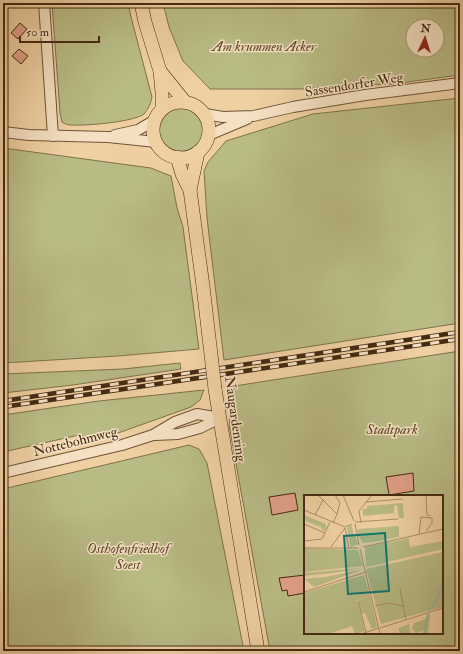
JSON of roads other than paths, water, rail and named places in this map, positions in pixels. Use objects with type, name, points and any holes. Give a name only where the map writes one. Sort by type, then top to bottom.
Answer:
[{"type":"main road","points":[[141,3],[145,22],[160,71],[162,92],[159,114],[154,131],[156,142],[165,152],[177,157],[188,157],[198,152],[205,144],[209,135],[209,125],[205,114],[196,106],[185,102],[173,103],[159,114]]},
{"type":"main road","points":[[160,71],[185,102]]},
{"type":"main road","name":"Naugardenring","points":[[190,190],[198,152]]},
{"type":"main road","name":"Naugardenring","points":[[177,157],[182,174],[190,190],[215,389],[258,651]]},
{"type":"street","points":[[44,3],[53,136]]},
{"type":"street","name":"Sassendorfer Weg","points":[[205,114],[223,117],[253,116],[365,95],[460,83]]},
{"type":"street","points":[[108,137],[138,130],[159,114]]},
{"type":"street","name":"Sassendorfer Weg","points":[[209,135],[253,116]]},
{"type":"street","points":[[3,132],[29,135],[108,137],[156,142]]},
{"type":"street","name":"Nottebohmweg","points":[[3,473],[96,452],[153,435],[175,422],[198,414],[220,418]]},
{"type":"street","name":"Nottebohmweg","points":[[153,435],[178,434],[200,428],[220,418]]},
{"type":"railway","points":[[3,401],[460,332]]},
{"type":"railway","points":[[3,407],[460,339]]},
{"type":"park label","name":"Am krummen Acker","points":[[264,46]]},
{"type":"park label","name":"Stadtpark","points":[[392,429]]},
{"type":"park label","name":"Osthofenfriedhof Soest","points":[[128,556]]}]
